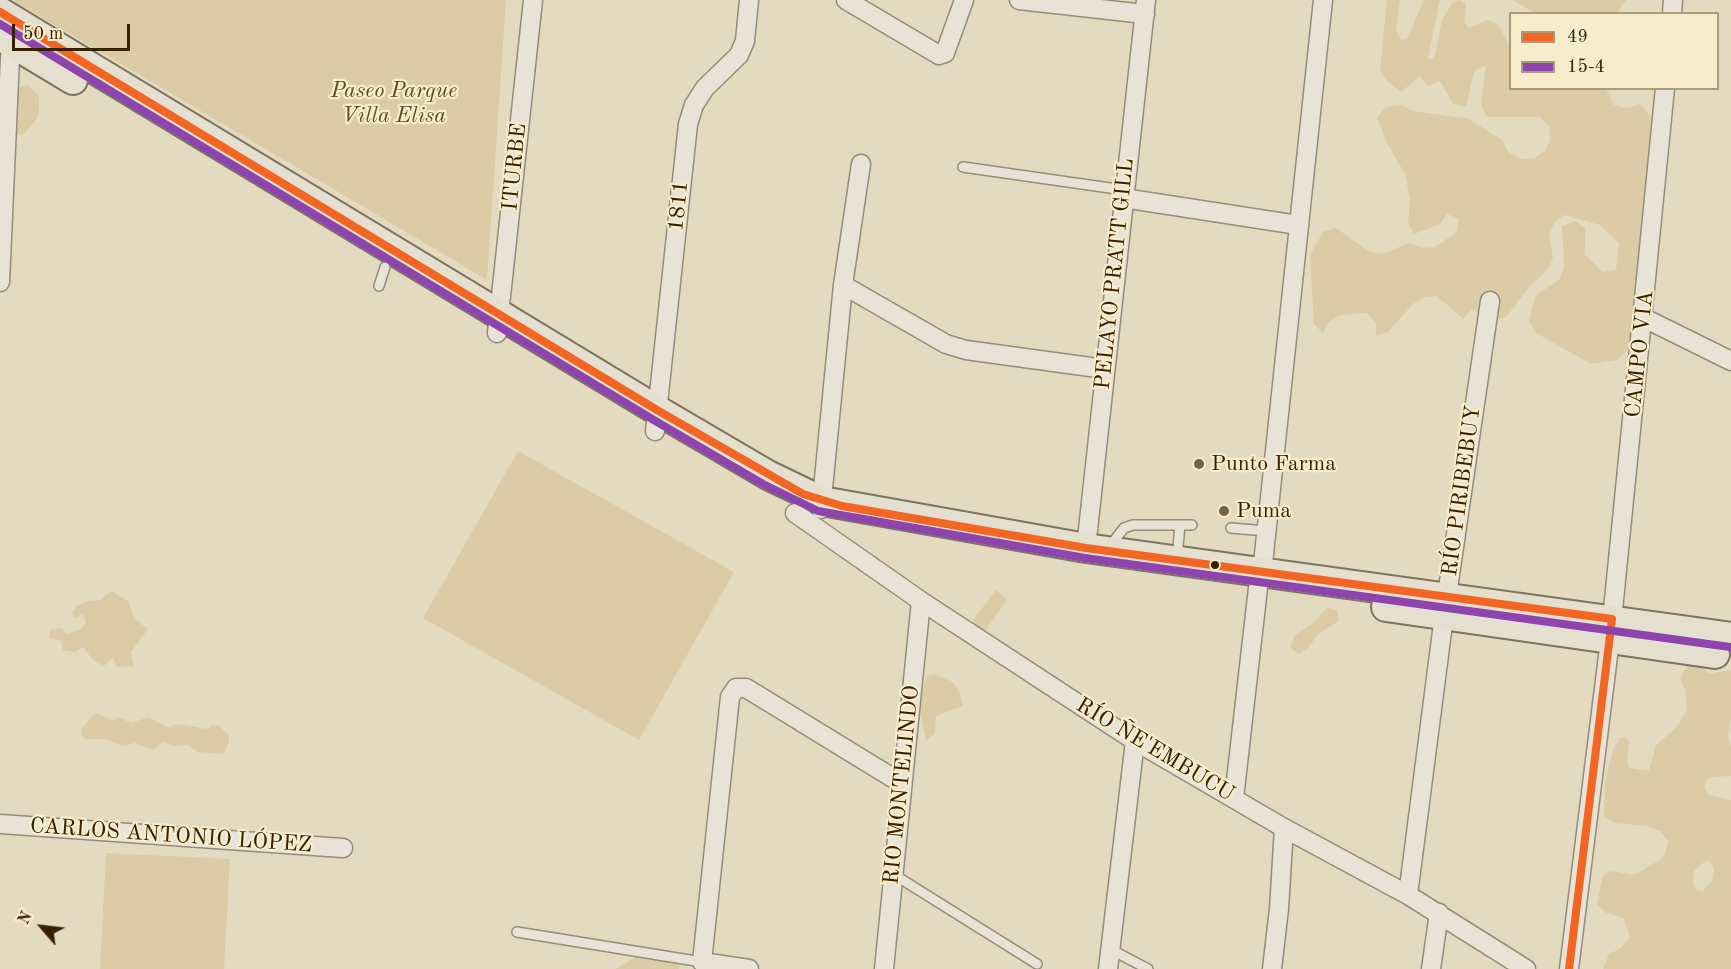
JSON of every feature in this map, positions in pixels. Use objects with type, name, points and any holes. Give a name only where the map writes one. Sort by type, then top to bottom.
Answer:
[{"type":"main road","points":[[6,27],[386,268],[498,323],[812,512],[1260,580],[1611,629],[1731,637]]},
{"type":"main road","points":[[812,512],[1177,561],[1260,580]]},
{"type":"main road","points":[[1611,629],[1731,656]]},
{"type":"street","name":"ITURBE","points":[[498,323],[532,0]]},
{"type":"street","name":"1811","points":[[656,420],[688,124],[694,105],[705,88],[739,55],[745,41],[748,0]]},
{"type":"street","points":[[846,0],[939,55],[945,53],[964,0]]},
{"type":"street","points":[[1020,0],[1146,7]]},
{"type":"street","points":[[1234,798],[1266,531],[1323,0]]},
{"type":"street","name":"PELAYO PRATT GILL","points":[[1097,549],[1105,369],[1123,194],[1146,7]]},
{"type":"street","points":[[0,282],[6,27]]},
{"type":"street","name":"CAMPO VIA","points":[[1569,969],[1611,629],[1644,318],[1665,90]]},
{"type":"street","points":[[812,512],[861,164]]},
{"type":"street","points":[[1123,194],[1298,225]]},
{"type":"street","points":[[843,285],[946,344],[966,350],[1105,369]]},
{"type":"street","name":"RÍO PIRIBEBUY","points":[[1408,895],[1446,606],[1490,301]]},
{"type":"street","points":[[1644,318],[1731,361]]},
{"type":"street","name":"RÍO ÑE'EMBUCU","points":[[812,512],[921,601],[1135,741],[1284,828],[1408,895],[1526,969]]},
{"type":"street","name":"RIO MONTELINDO","points":[[885,969],[921,601]]},
{"type":"street","points":[[749,969],[702,962],[730,697],[736,688],[746,688],[902,783]]},
{"type":"street","points":[[1108,969],[1135,741]]},
{"type":"street","name":"CARLOS ANTONIO LÓPEZ","points":[[0,824],[343,848]]},
{"type":"street","points":[[1272,969],[1279,909],[1284,828]]},
{"type":"street","points":[[1431,969],[1439,914]]},
{"type":"lane","points":[[963,167],[1123,194]]},
{"type":"lane","points":[[1097,549],[1124,528],[1133,525],[1192,525]]},
{"type":"lane","points":[[1177,561],[1180,525]]},
{"type":"lane","points":[[1231,528],[1266,531]]},
{"type":"lane","points":[[893,874],[1037,964]]},
{"type":"lane","points":[[517,932],[702,962]]},
{"type":"lane","points":[[1110,949],[1148,969]]},
{"type":"green space","name":"Paseo Parque Villa Elisa","points":[[12,0],[506,0],[487,280],[320,181]]},
{"type":"green space","points":[[1387,0],[1400,0],[1396,29],[1401,40],[1407,39],[1424,0],[1440,0],[1428,58],[1434,59],[1442,20],[1453,2],[1460,0],[1466,4],[1465,23],[1469,28],[1487,20],[1497,23],[1509,44],[1509,90],[1606,90],[1614,105],[1627,108],[1640,104],[1656,123],[1635,342],[1617,360],[1591,364],[1536,333],[1529,321],[1535,296],[1559,280],[1564,267],[1562,226],[1575,221],[1585,228],[1585,254],[1602,272],[1616,270],[1619,243],[1600,225],[1564,215],[1554,223],[1549,234],[1553,259],[1547,270],[1529,287],[1507,316],[1494,321],[1472,309],[1463,319],[1437,296],[1424,297],[1413,304],[1389,331],[1376,336],[1376,323],[1367,313],[1340,315],[1329,322],[1323,333],[1314,324],[1310,255],[1323,232],[1336,228],[1368,251],[1382,254],[1409,243],[1422,248],[1435,247],[1457,232],[1459,219],[1447,214],[1440,224],[1414,234],[1408,223],[1410,200],[1405,174],[1388,145],[1377,118],[1386,107],[1402,105],[1413,111],[1469,119],[1502,140],[1509,153],[1521,159],[1534,158],[1545,151],[1550,140],[1549,126],[1540,117],[1487,117],[1481,105],[1486,66],[1474,71],[1466,107],[1453,104],[1440,81],[1428,86],[1420,76],[1401,92],[1387,81],[1380,70]]},
{"type":"green space","points":[[1512,0],[1626,0],[1618,12],[1533,12]]},
{"type":"green space","points":[[28,84],[39,97],[38,117],[25,133],[20,135],[9,128],[16,89]]},
{"type":"green space","points":[[518,451],[734,572],[639,740],[423,618]]},
{"type":"green space","points":[[996,590],[1006,598],[1005,602],[982,636],[972,632],[973,620]]},
{"type":"green space","points":[[111,591],[128,601],[135,619],[148,629],[131,652],[134,666],[117,667],[113,657],[104,666],[93,660],[83,647],[75,652],[63,650],[61,641],[49,638],[50,630],[61,628],[67,634],[81,629],[86,622],[83,614],[74,618],[72,613],[77,606],[89,601],[101,600]]},
{"type":"green space","points":[[1328,607],[1337,611],[1339,621],[1318,634],[1309,647],[1299,654],[1290,647],[1295,635],[1312,624]]},
{"type":"green space","points":[[1699,665],[1710,674],[1731,670],[1731,720],[1728,736],[1731,747],[1731,776],[1711,777],[1706,781],[1704,787],[1712,796],[1731,800],[1731,969],[1603,969],[1609,954],[1621,948],[1630,937],[1624,918],[1606,913],[1597,904],[1602,878],[1606,873],[1613,871],[1632,875],[1638,873],[1661,859],[1665,854],[1668,841],[1660,831],[1647,826],[1615,823],[1604,816],[1605,782],[1613,749],[1620,738],[1626,737],[1629,743],[1627,762],[1630,768],[1649,771],[1656,745],[1676,728],[1687,710],[1685,690],[1680,678],[1687,666]],"holes":[[[1710,861],[1714,869],[1712,881],[1703,891],[1697,890],[1693,885],[1694,871],[1704,862]]]},
{"type":"green space","points":[[934,674],[953,682],[959,691],[963,706],[936,716],[935,733],[926,740],[918,703],[927,676]]},
{"type":"green space","points":[[95,713],[113,720],[119,717],[131,723],[149,717],[167,727],[179,724],[206,729],[212,725],[219,726],[229,735],[229,742],[224,754],[198,752],[187,745],[174,746],[163,742],[153,750],[135,743],[122,746],[105,739],[86,739],[81,736],[82,728]]},
{"type":"green space","points":[[106,853],[230,859],[224,969],[100,969]]},
{"type":"green space","points":[[651,949],[680,953],[679,969],[615,969]]},
{"type":"transit line","name":"49","points":[[0,12],[657,410],[803,494],[842,506],[1086,548],[1612,619],[1569,969]]},
{"type":"transit line","name":"15-4","points":[[0,24],[652,419],[763,484],[818,511],[1085,558],[1730,647]]},
{"type":"place","name":"Punto Farma","points":[[1199,464]]},
{"type":"place","name":"Puma","points":[[1224,511]]}]
